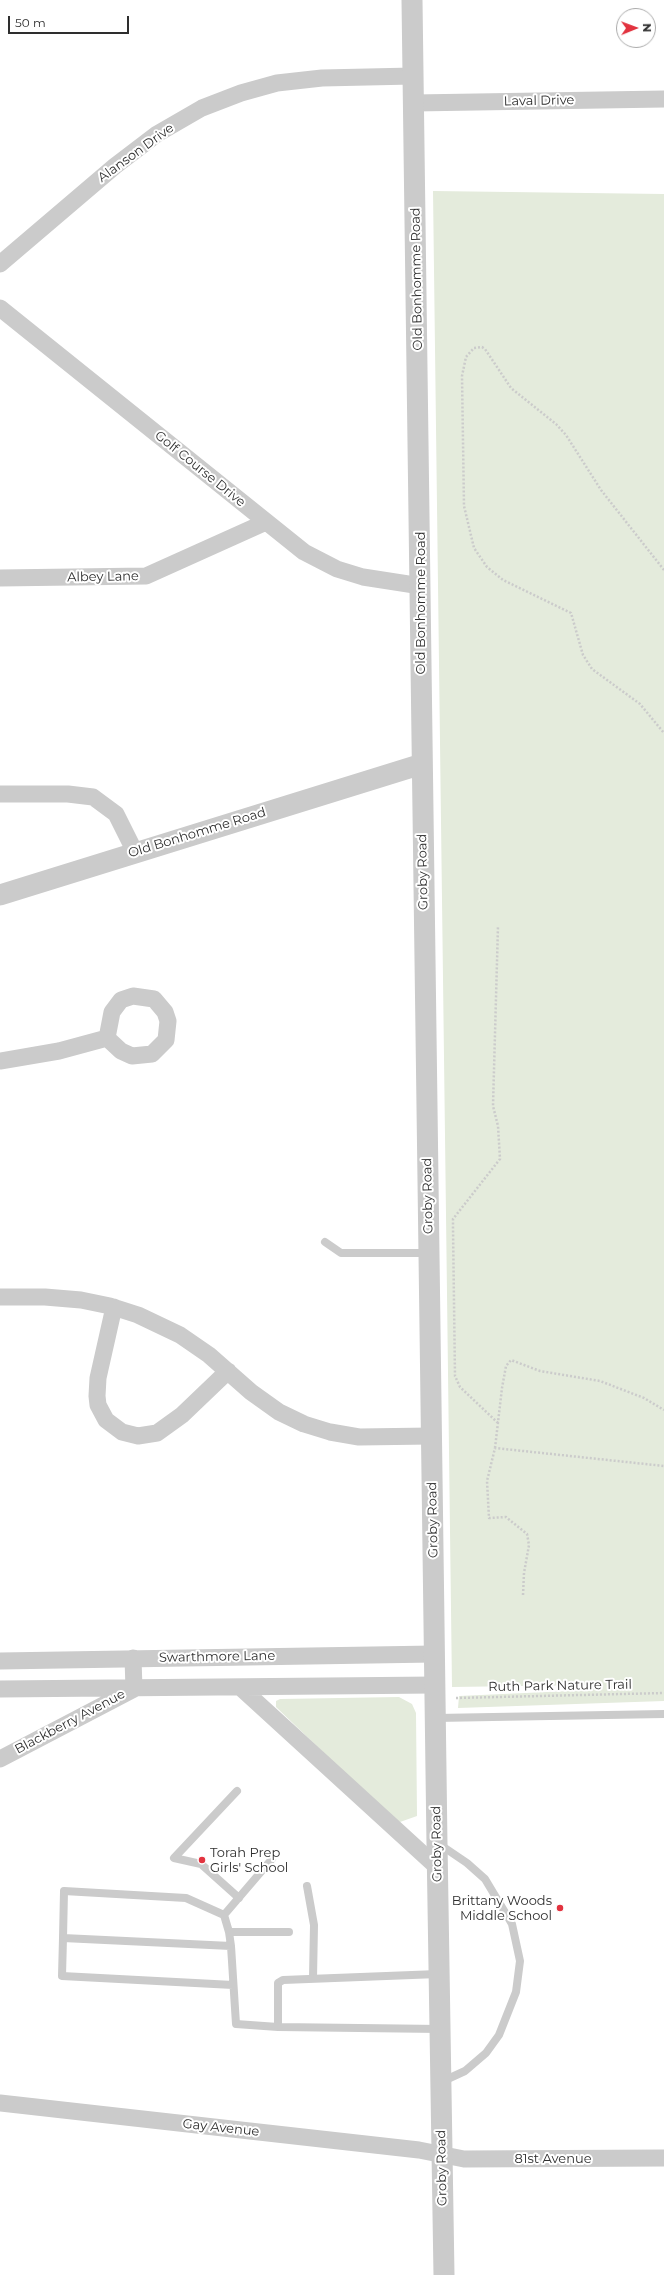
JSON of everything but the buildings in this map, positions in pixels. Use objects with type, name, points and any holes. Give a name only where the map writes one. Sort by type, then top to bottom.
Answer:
[{"type":"street","name":"Old Bonhomme Road","points":[[0,895],[422,764],[421,586],[412,0]]},
{"type":"street","name":"Alanson Drive","points":[[0,264],[115,166],[157,134],[202,108],[241,93],[278,83],[322,78],[413,76]]},
{"type":"street","name":"Laval Drive","points":[[414,102],[664,99]]},
{"type":"street","name":"Golf Course Drive","points":[[0,308],[304,552],[337,569],[363,577],[421,586]]},
{"type":"street","name":"Albey Lane","points":[[0,578],[146,576],[266,522]]},
{"type":"street","name":"Groby Road","points":[[422,764],[436,1842],[444,2275]]},
{"type":"street","points":[[0,794],[68,794],[93,797],[116,814],[135,852]]},
{"type":"street","points":[[0,1061],[59,1050],[107,1038]]},
{"type":"street","points":[[0,1297],[67,1299],[114,1307],[138,1315],[180,1335],[228,1371],[251,1392],[279,1412],[304,1424],[330,1432],[359,1437],[431,1436]]},
{"type":"street","points":[[114,1307],[98,1378],[97,1396],[98,1405],[106,1420],[122,1432],[138,1436],[157,1433],[182,1415],[228,1371]]},
{"type":"street","name":"Swarthmore Lane","points":[[0,1661],[434,1654]]},
{"type":"street","name":"Blackberry Avenue","points":[[0,1759],[134,1689],[133,1658]]},
{"type":"street","points":[[0,1689],[134,1689],[435,1685]]},
{"type":"street","points":[[240,1687],[437,1867]]},
{"type":"street","name":"Gay Avenue","points":[[0,2103],[442,2154]]},
{"type":"street","name":"81st Avenue","points":[[442,2154],[464,2159],[664,2158]]},
{"type":"lane","points":[[325,1242],[341,1253],[428,1253]]},
{"type":"lane","points":[[435,1718],[664,1714]]},
{"type":"lane","points":[[238,1791],[174,1858],[201,1864],[239,1898]]},
{"type":"lane","points":[[436,1842],[467,1863],[486,1879],[512,1924],[520,1961],[516,1992],[499,2035],[486,2053],[465,2072],[441,2082]]},
{"type":"lane","points":[[224,1915],[272,1859]]},
{"type":"lane","points":[[307,1886],[314,1925],[314,1978]]},
{"type":"lane","points":[[233,1985],[62,1976],[64,1891],[186,1898],[224,1915],[230,1932],[236,2024],[278,2027],[440,2029]]},
{"type":"lane","points":[[230,1932],[289,1932]]},
{"type":"lane","points":[[63,1938],[231,1946]]},
{"type":"lane","points":[[278,2027],[278,1983],[283,1980],[439,1974]]},
{"type":"path","points":[[664,570],[601,490],[566,435],[556,424],[511,388],[485,350],[478,346],[474,348],[466,357],[462,376],[464,506],[474,548],[487,567],[503,580],[571,613],[583,655],[592,670],[640,704],[664,733]]},
{"type":"path","points":[[498,926],[493,1106],[501,1154],[498,1163],[472,1192],[453,1219],[453,1227],[455,1376],[460,1387],[498,1423]]},
{"type":"path","points":[[523,1595],[524,1573],[529,1545],[527,1534],[506,1517],[489,1518],[487,1482],[495,1448],[506,1366],[511,1360],[540,1371],[600,1381],[644,1398],[664,1410]]},
{"type":"path","points":[[495,1448],[664,1466]]},
{"type":"path","name":"Ruth Park Nature Trail","points":[[456,1698],[664,1694]]},
{"type":"green space","points":[[433,191],[664,194],[664,1701],[458,1708],[459,1696],[591,1690],[592,1685],[452,1687]]},
{"type":"green space","points":[[399,1697],[412,1704],[416,1713],[417,1816],[400,1822],[392,1818],[276,1707],[276,1701],[280,1699]]},
{"type":"place","name":"Torah Prep Girls' School","points":[[202,1860]]},
{"type":"place","name":"Brittany Woods Middle School","points":[[560,1908]]}]
